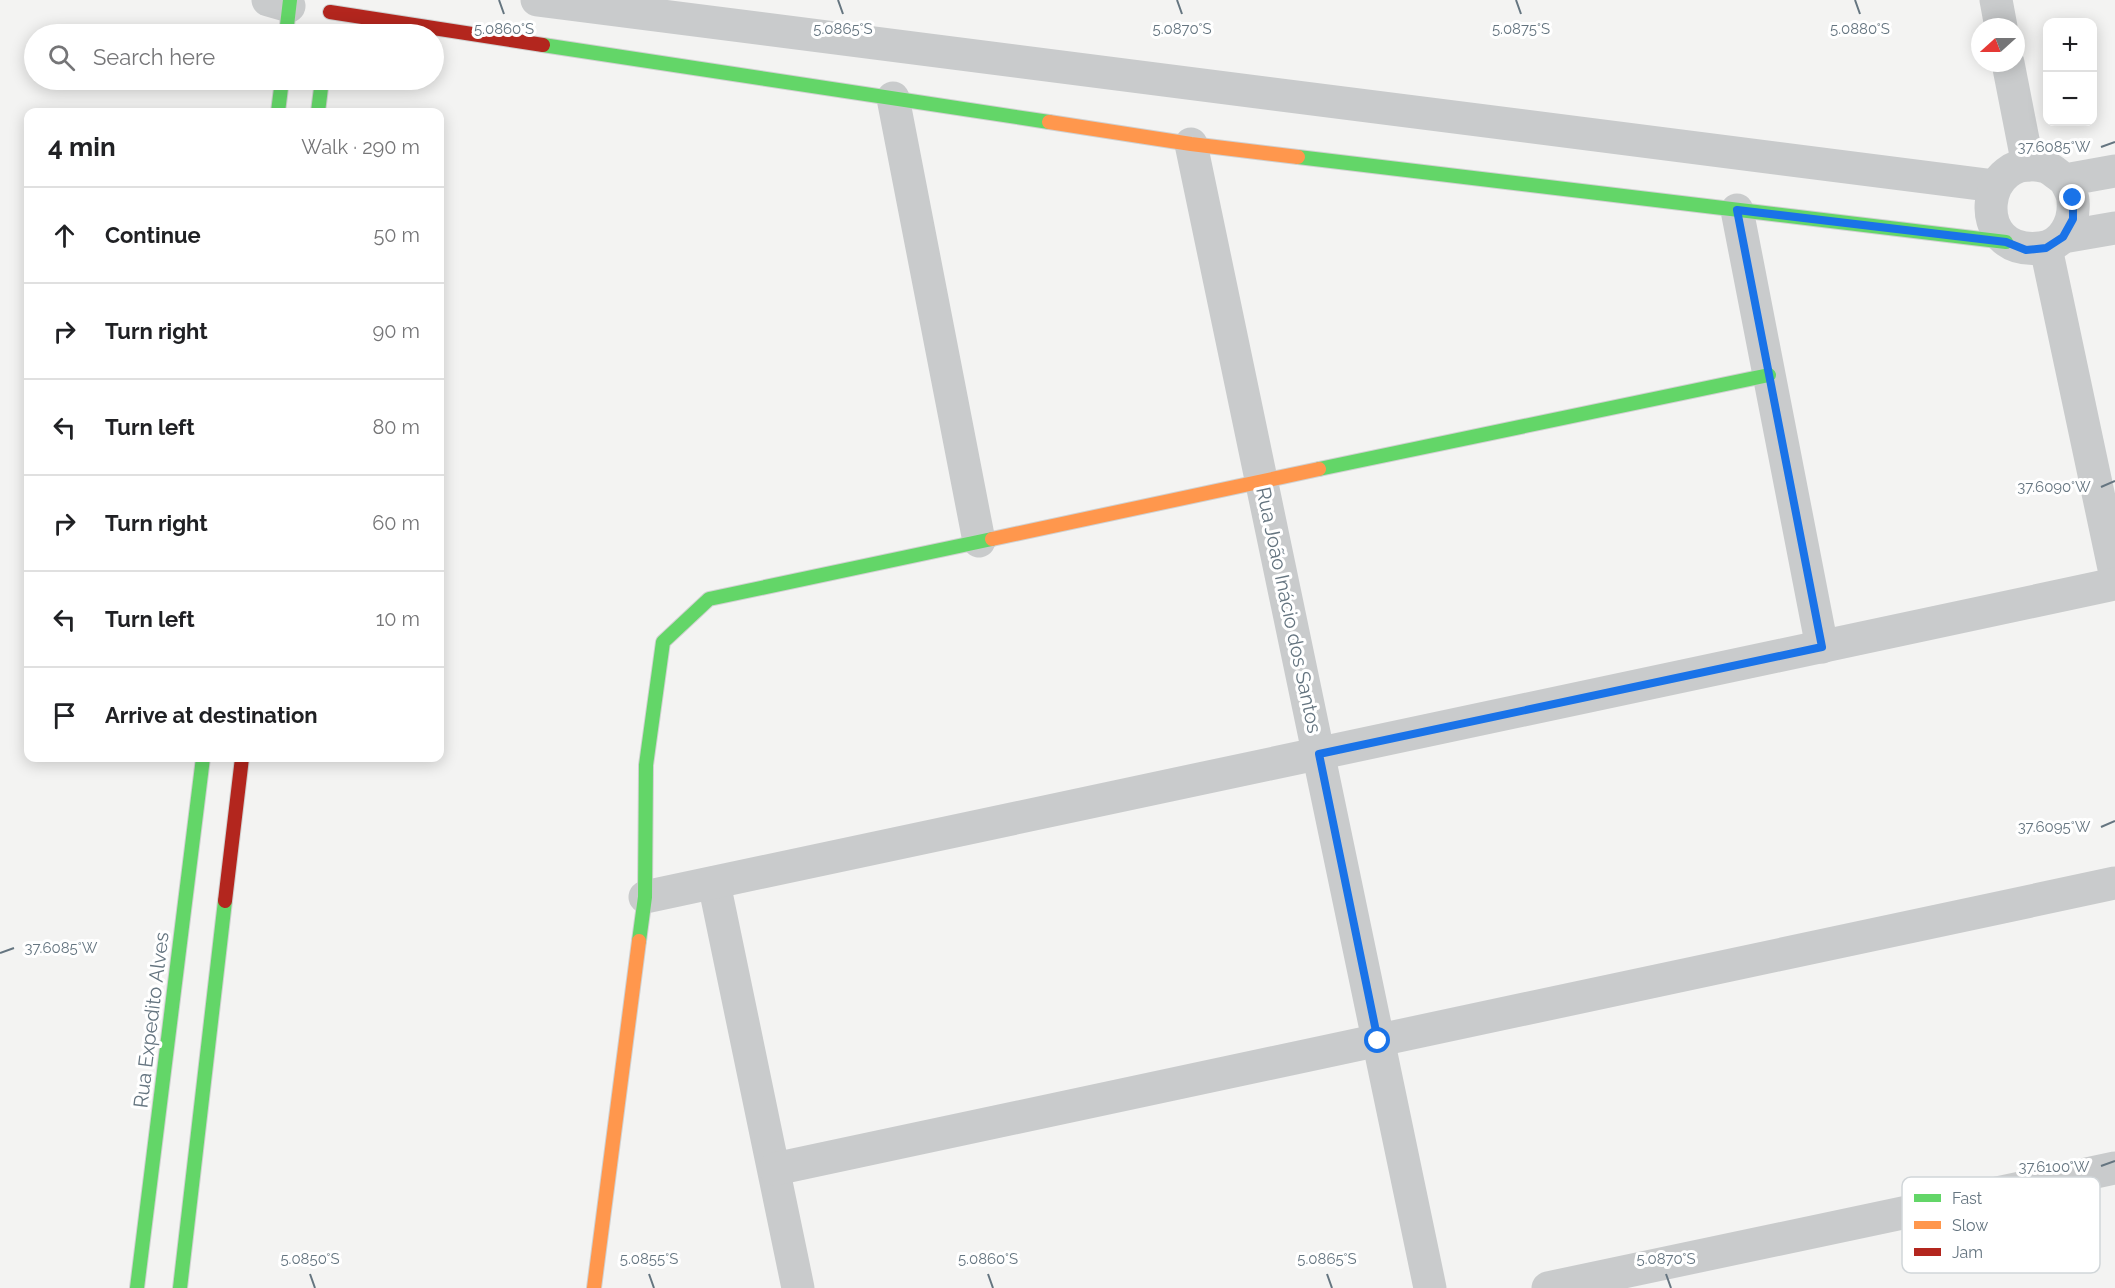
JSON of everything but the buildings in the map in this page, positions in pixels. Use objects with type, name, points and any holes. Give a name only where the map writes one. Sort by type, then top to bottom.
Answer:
[{"type":"street","points":[[537,0],[1995,186]]},
{"type":"street","points":[[1996,0],[1999,18]]},
{"type":"street","points":[[330,12],[409,24]]},
{"type":"street","points":[[444,29],[1191,144],[2006,242],[2026,250],[2115,228]]},
{"type":"street","points":[[2010,72],[2028,165]]},
{"type":"street","points":[[278,108],[281,90]]},
{"type":"street","points":[[318,108],[321,90]]},
{"type":"street","points":[[893,98],[979,542]]},
{"type":"street","name":"Rua João Inácio dos Santos","points":[[1191,144],[1430,1288]]},
{"type":"street","points":[[2006,242],[1994,226],[1989,206],[1995,186],[2009,171],[2028,165],[2048,167],[2065,180],[2073,198],[2073,219],[2054,242]]},
{"type":"street","points":[[2065,180],[2115,171]]},
{"type":"street","points":[[1737,210],[1822,647]]},
{"type":"street","points":[[2054,242],[2115,573]]},
{"type":"street","points":[[594,1288],[645,897],[646,765],[663,642],[708,599],[1769,375]]},
{"type":"street","points":[[645,897],[2115,584]]},
{"type":"street","name":"Rua Expedito Alves","points":[[137,1288],[203,762]]},
{"type":"street","points":[[180,1288],[242,762]]},
{"type":"street","points":[[714,883],[775,1168],[798,1288]]},
{"type":"street","points":[[775,1168],[2115,883]]},
{"type":"street","points":[[2072,1177],[2115,1168]]},
{"type":"street","points":[[1548,1288],[1902,1213]]},
{"type":"traffic: fast","points":[[287,24],[290,0]]},
{"type":"traffic: fast","points":[[543,45],[1049,122]]},
{"type":"traffic: fast","points":[[278,108],[281,90]]},
{"type":"traffic: fast","points":[[318,108],[321,90]]},
{"type":"traffic: fast","points":[[1298,157],[2006,242]]},
{"type":"traffic: fast","points":[[1319,469],[1769,375]]},
{"type":"traffic: fast","points":[[639,941],[645,897],[646,765],[663,642],[709,599],[992,539]]},
{"type":"traffic: fast","points":[[137,1288],[203,762]]},
{"type":"traffic: fast","points":[[180,1288],[225,901]]},
{"type":"traffic: slow","points":[[1049,122],[1191,144],[1298,157]]},
{"type":"traffic: slow","points":[[992,539],[1319,469]]},
{"type":"traffic: slow","points":[[594,1288],[639,941]]},
{"type":"traffic: jam","points":[[330,12],[407,24]]},
{"type":"traffic: jam","points":[[444,30],[543,45]]},
{"type":"traffic: jam","points":[[225,901],[242,762]]},
{"type":"route","points":[[1378,1041],[1319,754],[1822,647],[1737,210],[2006,242],[2026,250],[2046,248],[2063,237],[2073,219],[2073,198]]}]
